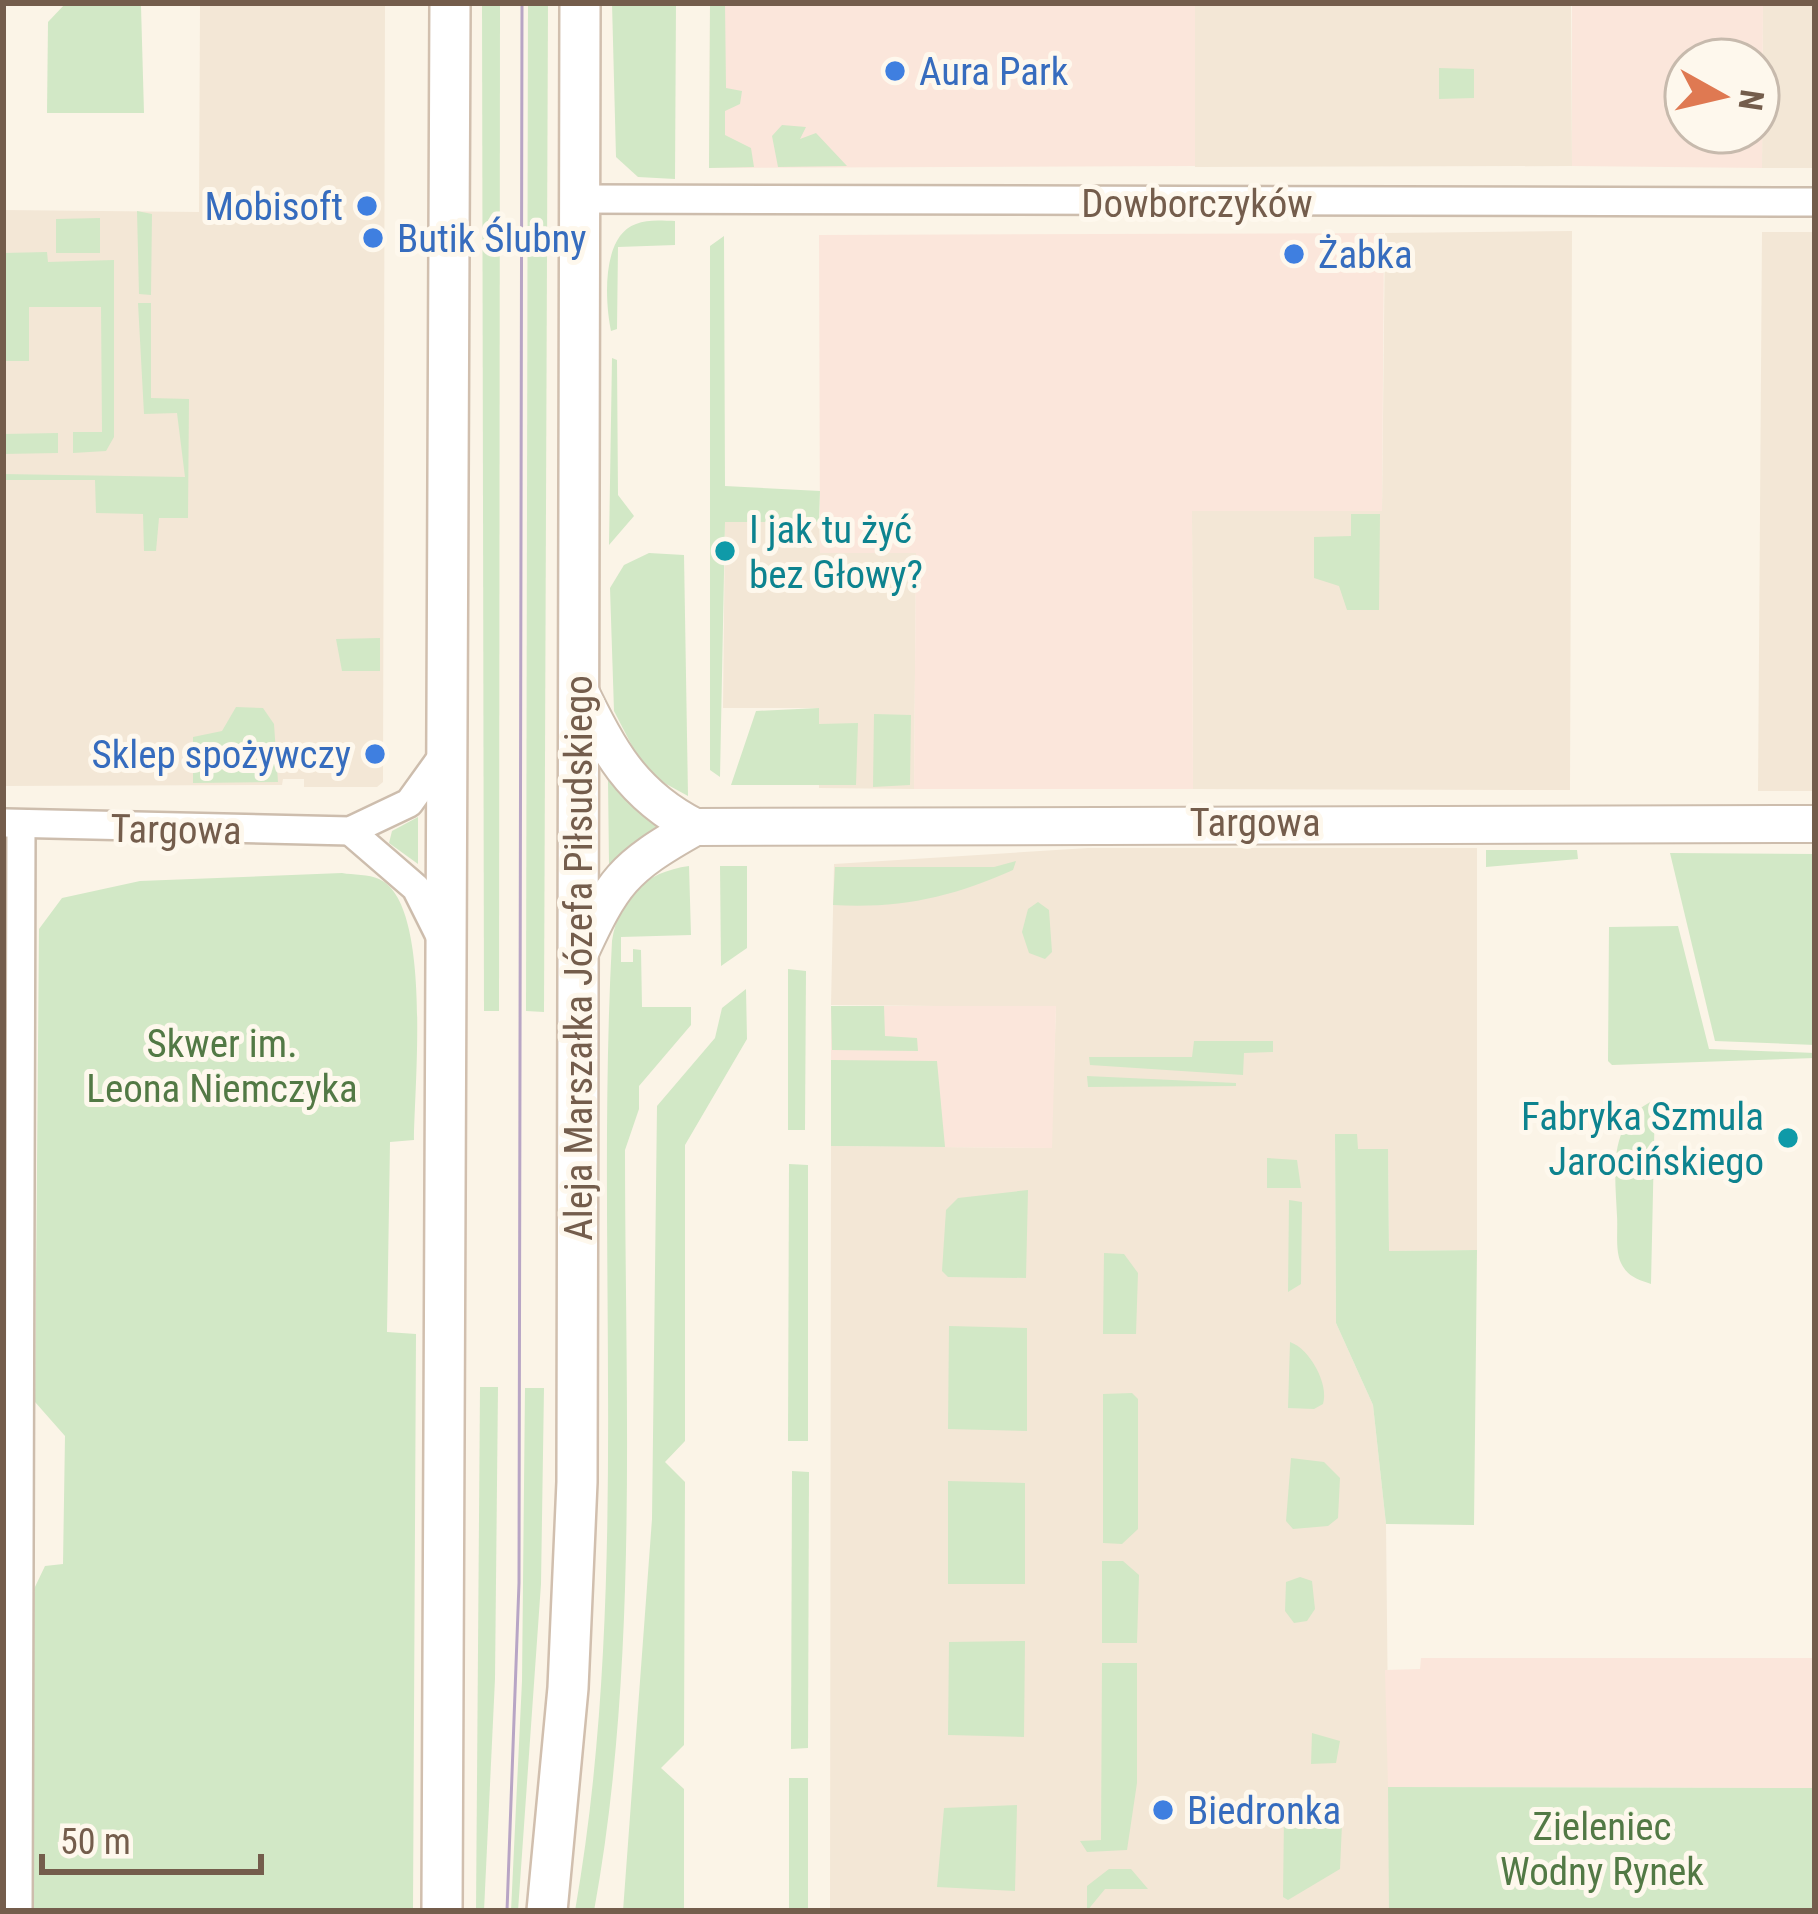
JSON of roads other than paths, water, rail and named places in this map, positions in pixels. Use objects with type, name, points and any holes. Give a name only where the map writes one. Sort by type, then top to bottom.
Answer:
[{"type":"main road","points":[[442,1911],[450,3]]},
{"type":"main road","name":"Aleja Marszałka Józefa Piłsudskiego","points":[[547,1911],[574,1585],[580,3]]},
{"type":"street","name":"Dowborczyków","points":[[580,199],[1815,202]]},
{"type":"street","points":[[578,687],[608,750],[632,782],[695,826],[647,853],[621,875],[578,958]]},
{"type":"street","name":"Targowa","points":[[12,824],[350,831],[410,803],[448,749]]},
{"type":"street","points":[[12,824],[19,1911]]},
{"type":"street","name":"Targowa","points":[[695,826],[1815,824]]},
{"type":"street","points":[[350,831],[416,887],[448,952]]},
{"type":"tram line","points":[[507,1911],[519,1583],[522,3]]},
{"type":"place","name":"Aura Park","points":[[895,71]]},
{"type":"place","name":"Mobisoft","points":[[367,206]]},
{"type":"place","name":"Butik Ślubny","points":[[373,238]]},
{"type":"place","name":"Żabka","points":[[1294,254]]},
{"type":"place","name":"I jak tu żyć bez Głowy?","points":[[725,551]]},
{"type":"place","name":"Sklep spożywczy","points":[[375,754]]},
{"type":"place","name":"Fabryka Szmula Jarocińskiego","points":[[1788,1138]]},
{"type":"place","name":"Biedronka","points":[[1163,1810]]},
{"type":"park label","name":"Skwer im. Leona Niemczyka","points":[[222,1066]]},
{"type":"park label","name":"Zieleniec Wodny Rynek","points":[[1602,1848]]}]
